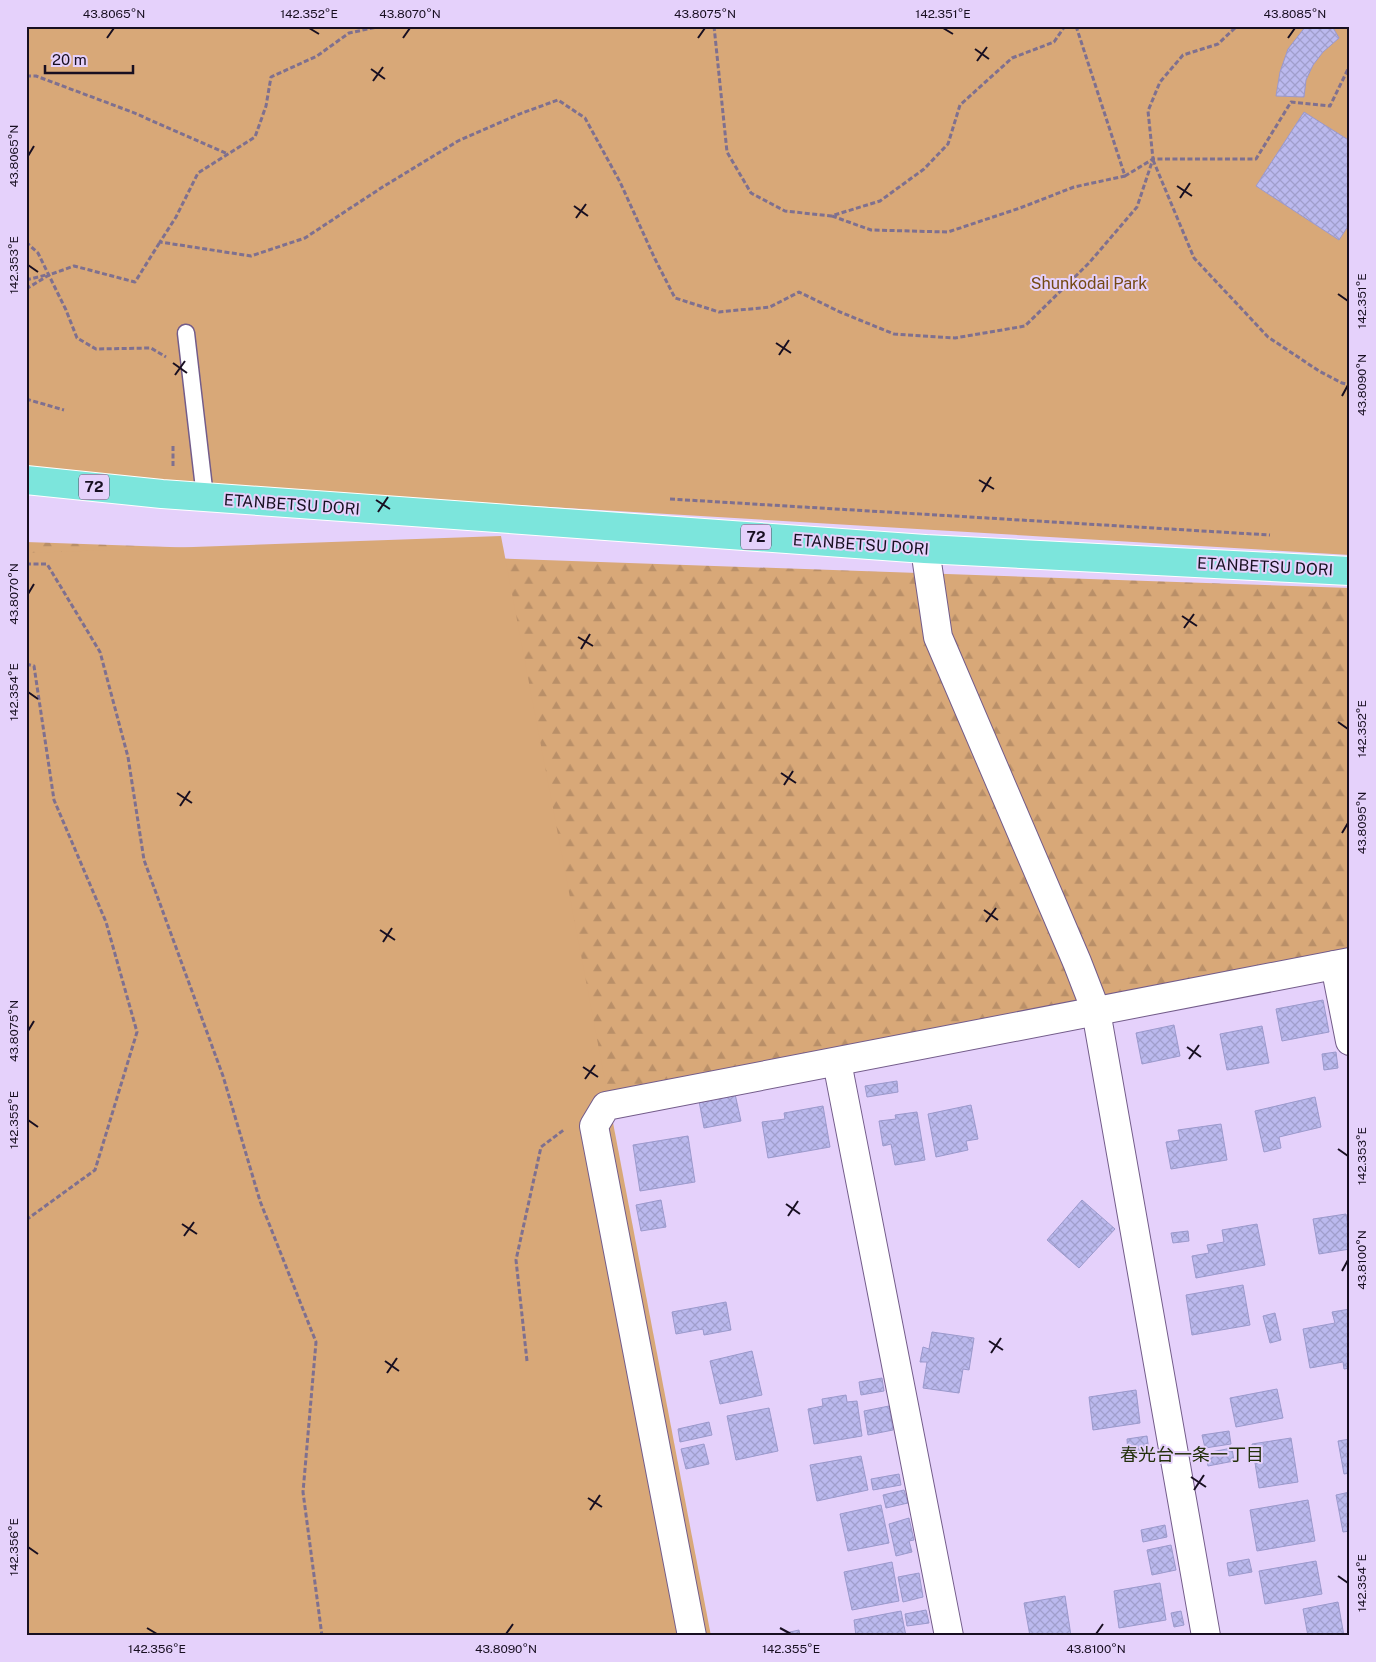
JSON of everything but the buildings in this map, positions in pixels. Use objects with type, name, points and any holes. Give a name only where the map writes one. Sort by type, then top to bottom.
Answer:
[{"type":"main road","name":"ETANBETSU DORI","points":[[26,480],[162,494]]},
{"type":"main road","name":"ETANBETSU DORI","points":[[26,496],[162,494],[204,484],[925,549],[1350,571]]},
{"type":"street","points":[[925,549],[938,637],[1078,962],[1096,1011],[1206,1636]]},
{"type":"street","points":[[692,1636],[594,1126],[606,1106],[1342,963],[1350,1041]]},
{"type":"street","points":[[837,1062],[949,1636]]},
{"type":"lane","points":[[186,333],[204,484]]},
{"type":"path","points":[[26,280],[74,266],[135,282],[176,218],[198,173],[255,137],[266,106],[271,77],[317,56],[350,33],[382,26]]},
{"type":"path","points":[[714,26],[727,152],[751,193],[785,211],[831,216],[871,230],[948,232],[1020,208],[1074,187],[1125,176],[1153,159],[1256,159],[1291,102],[1330,106],[1350,65]]},
{"type":"path","points":[[831,216],[880,202],[924,169],[948,144],[960,105],[1012,58],[1054,42],[1065,26]]},
{"type":"path","points":[[1076,26],[1125,176]]},
{"type":"path","points":[[1237,26],[1218,44],[1183,55],[1160,82],[1148,111],[1153,159],[1194,258],[1268,337],[1319,371],[1350,385]]},
{"type":"path","points":[[26,76],[36,76],[123,109],[228,154]]},
{"type":"path","points":[[160,242],[251,256],[305,238],[380,188],[458,142],[522,113],[558,100],[584,118],[620,182],[675,298],[719,312],[770,307],[799,292],[840,312],[894,334],[955,338],[1025,326],[1089,263],[1137,207],[1153,159]]},
{"type":"path","points":[[26,242],[38,253],[66,310],[77,338],[96,349],[151,348],[168,359]]},
{"type":"path","points":[[26,290],[49,274]]},
{"type":"path","points":[[26,400],[64,410]]},
{"type":"path","points":[[173,441],[173,469],[204,484]]},
{"type":"path","points":[[662,499],[1270,536]]},
{"type":"path","points":[[26,564],[47,564],[100,652],[128,757],[144,860],[223,1076],[260,1201],[316,1342],[303,1492],[322,1636]]},
{"type":"path","points":[[26,664],[34,666],[54,800],[106,922],[138,1032],[95,1170],[26,1220]]},
{"type":"path","points":[[527,1362],[516,1260],[541,1147],[570,1125],[594,1126]]},
{"type":"green space","name":"Shunkodai Park","points":[[26,26],[1350,26],[1350,555],[166,484],[26,468]]},
{"type":"green space","points":[[501,536],[711,1636],[26,1636],[26,553]]},
{"type":"green space","points":[[26,542],[1350,588],[1350,960],[576,1099],[26,1636]]},
{"type":"district","name":"春光台一条一丁目","points":[[1192,1455]]}]
